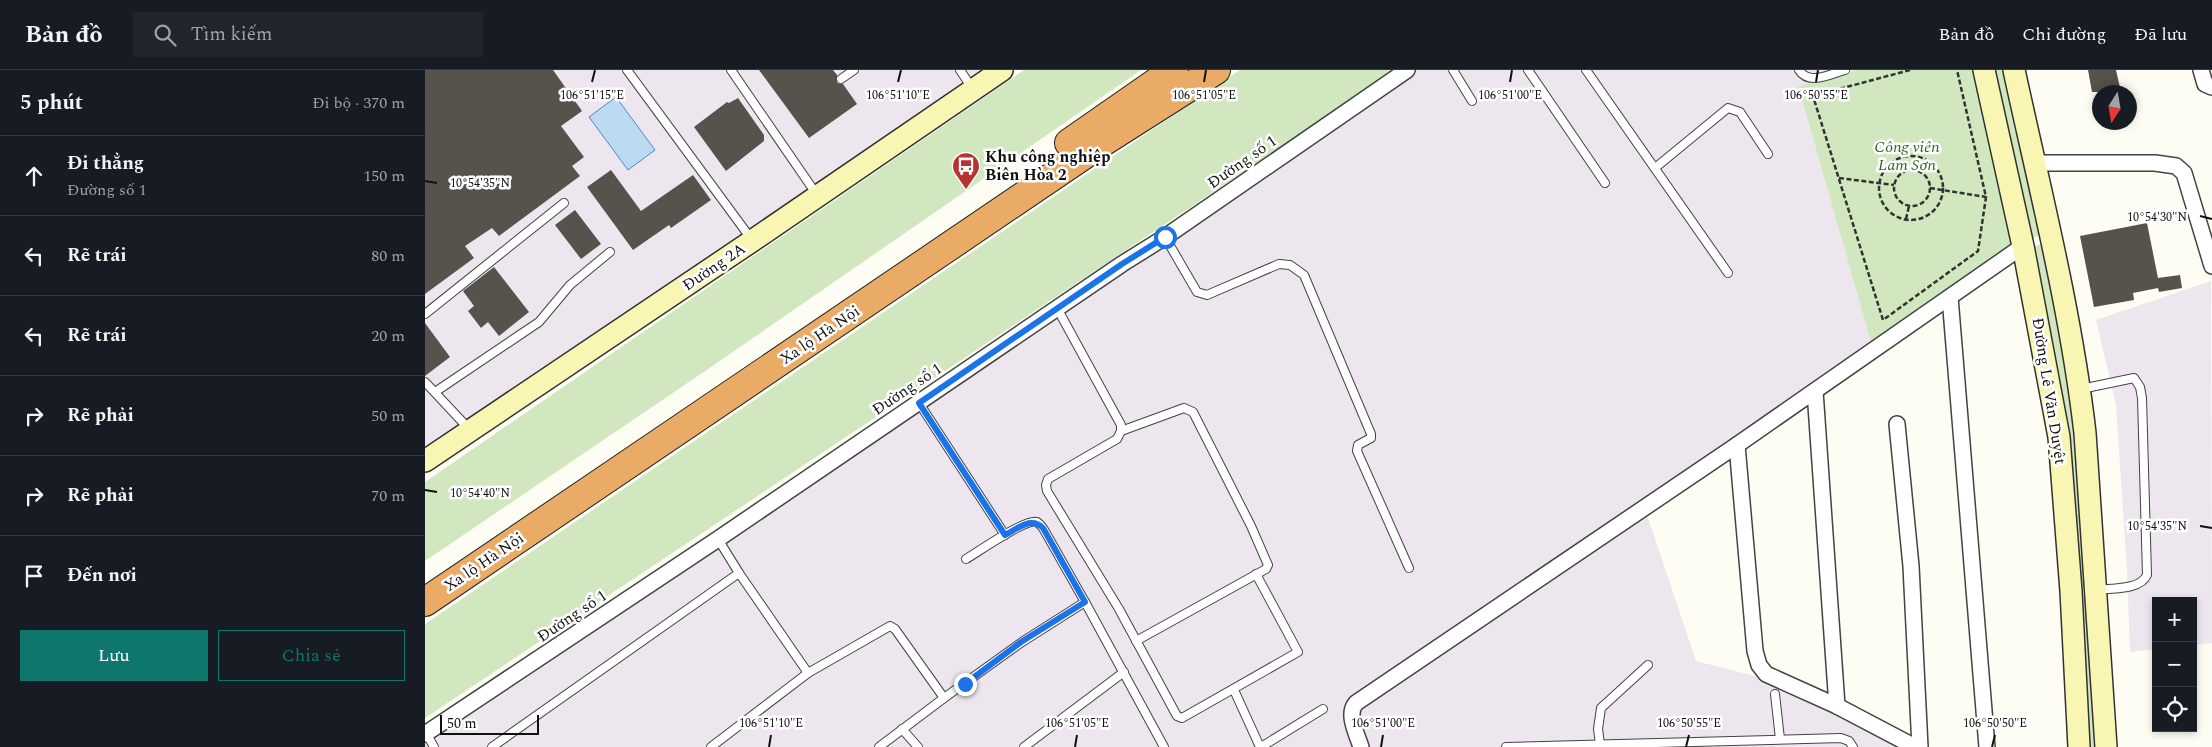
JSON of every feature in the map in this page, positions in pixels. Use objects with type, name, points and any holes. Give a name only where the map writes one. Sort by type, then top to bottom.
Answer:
[{"type":"highway","name":"Xa lộ Hà Nội","points":[[425,580],[1175,70]]},
{"type":"highway","name":"Xa lộ Hà Nội","points":[[425,602],[1107,140],[1216,70]]},
{"type":"main road","name":"Đường 2A","points":[[425,460],[752,241],[1002,70]]},
{"type":"main road","name":"Đường Lê Văn Duyệt","points":[[1984,70],[2023,246],[2059,437],[2071,591],[2079,747]]},
{"type":"main road","name":"Đường Lê Văn Duyệt","points":[[2013,70],[2050,236],[2080,389],[2085,433],[2106,747]]},
{"type":"main road","points":[[2023,246],[2050,236]]},
{"type":"main road","points":[[2071,591],[2096,590]]},
{"type":"street","name":"Đường số 1","points":[[426,734],[1165,237],[1407,70]]},
{"type":"street","points":[[2201,70],[2205,84],[2212,87]]},
{"type":"street","points":[[2034,163],[2155,163],[2176,166],[2184,173],[2212,266]]},
{"type":"street","points":[[1361,747],[1351,714],[1352,707],[1356,703],[1737,445],[2023,246]]},
{"type":"street","points":[[1950,297],[1987,747]]},
{"type":"street","points":[[1815,391],[1837,706]]},
{"type":"street","points":[[1897,424],[1911,566],[1920,747]]},
{"type":"street","points":[[1737,445],[1755,651],[1759,666],[1767,674],[1837,706],[1915,747]]},
{"type":"lane","points":[[627,70],[752,241]]},
{"type":"lane","points":[[731,70],[818,196]]},
{"type":"lane","points":[[841,79],[854,70]]},
{"type":"lane","points":[[960,70],[973,90]]},
{"type":"lane","points":[[1453,70],[1472,101]]},
{"type":"lane","points":[[1528,70],[1605,183]]},
{"type":"lane","points":[[1586,70],[1729,273]]},
{"type":"lane","points":[[1799,70],[1805,77],[1812,79],[1845,70]]},
{"type":"lane","points":[[1655,168],[1728,108],[1740,112],[1768,154]]},
{"type":"lane","points":[[425,314],[564,203]]},
{"type":"lane","points":[[1165,237],[1199,294],[1207,295],[1279,264],[1290,265],[1304,275],[1371,434],[1371,438],[1358,445],[1357,451],[1409,568]]},
{"type":"lane","points":[[435,392],[539,322],[570,285],[610,252]]},
{"type":"lane","points":[[1057,308],[1121,424],[1121,431],[1117,439],[1048,479],[1047,491],[1119,609],[1177,716],[1182,718],[1298,652],[1256,574]]},
{"type":"lane","points":[[2080,389],[2134,378],[2140,387],[2142,398],[2147,574],[2144,580],[2137,584],[2096,590]]},
{"type":"lane","points":[[425,382],[471,430]]},
{"type":"lane","points":[[919,403],[1005,535]]},
{"type":"lane","points":[[1121,431],[1184,408],[1193,412],[1251,526],[1268,565],[1266,569],[1136,641]]},
{"type":"lane","points":[[966,560],[1005,535],[1031,522],[1037,522],[1043,528],[1085,602],[1164,747]]},
{"type":"lane","points":[[718,539],[739,574],[808,673]]},
{"type":"lane","points":[[492,747],[739,574]]},
{"type":"lane","points":[[879,747],[1021,642],[1085,602]]},
{"type":"lane","points":[[711,747],[808,673],[890,626],[895,629],[944,698]]},
{"type":"lane","points":[[1600,744],[1598,729],[1601,708],[1649,665]]},
{"type":"lane","points":[[1024,747],[1124,672]]},
{"type":"lane","points":[[1234,690],[1261,747],[1323,709]]},
{"type":"lane","points":[[1775,694],[1779,739]]},
{"type":"lane","points":[[902,729],[918,747]]},
{"type":"lane","points":[[426,734],[434,747]]},
{"type":"lane","points":[[1506,747],[1600,744],[1759,743],[1779,739],[1841,738],[1849,740],[1853,747]]},
{"type":"path","points":[[1910,70],[1813,96],[1883,320],[1978,251],[1987,197],[1957,70]]},
{"type":"path","points":[[1914,171],[1917,157]]},
{"type":"path","points":[[1917,157],[1930,162],[1938,170],[1943,180],[1943,190],[1938,205],[1928,216],[1918,220],[1906,220],[1889,212],[1879,194],[1879,183],[1889,164],[1899,159],[1917,157]]},
{"type":"path","points":[[1914,171],[1926,178],[1930,188],[1929,194],[1922,203],[1909,206],[1899,201],[1896,197],[1894,185],[1900,175],[1905,172],[1914,171]]},
{"type":"path","points":[[1839,178],[1894,185]]},
{"type":"path","points":[[1930,188],[1987,197]]},
{"type":"path","points":[[1906,220],[1909,206]]},
{"type":"shaded area","points":[[425,70],[989,70],[425,452]]},
{"type":"shaded area","points":[[1416,70],[1857,70],[1798,86],[1872,346],[1643,503],[1696,661],[1763,678],[1905,747],[425,747],[425,740],[1164,243]]},
{"type":"shaded area","points":[[2211,281],[2212,643],[2197,645],[2197,597],[2152,597],[2152,649],[2130,652],[2127,570],[2116,405],[2096,320]]},
{"type":"green space","points":[[1024,70],[1141,70],[711,367],[425,561],[425,482]]},
{"type":"green space","points":[[1240,70],[1396,70],[425,718],[425,624]]},
{"type":"green space","name":"Công viên Lam Sơn","points":[[1857,70],[1976,70],[2016,246],[1872,346],[1798,86]]},
{"type":"green space","points":[[1991,70],[2006,70],[2043,234],[2029,239]]},
{"type":"green space","points":[[2044,243],[2073,390],[2088,586],[2078,587],[2031,248]]},
{"type":"green space","points":[[2079,595],[2089,595],[2099,747],[2087,747]]},
{"type":"water","points":[[616,97],[655,150],[628,170],[589,117]]},
{"type":"building","points":[[425,70],[553,70],[582,111],[561,126],[584,157],[572,166],[580,176],[499,236],[492,228],[465,246],[474,258],[425,294]]},
{"type":"building","points":[[759,70],[833,70],[837,75],[837,83],[843,84],[857,104],[809,138]]},
{"type":"building","points":[[2088,70],[2116,70],[2119,85],[2092,85],[2092,92]]},
{"type":"building","points":[[738,98],[764,135],[764,141],[726,171],[694,127],[727,102],[729,103]]},
{"type":"building","points":[[611,170],[641,211],[693,175],[711,200],[671,228],[669,225],[633,250],[587,187]]},
{"type":"building","points":[[575,210],[601,244],[581,259],[555,225]]},
{"type":"building","points":[[2147,223],[2158,278],[2180,275],[2182,288],[2159,292],[2158,288],[2133,293],[2134,300],[2094,307],[2080,236]]},
{"type":"building","points":[[494,267],[529,312],[499,336],[488,322],[481,328],[468,311],[474,306],[463,291]]},
{"type":"building","points":[[425,323],[450,357],[425,376]]},
{"type":"place","name":"Khu công nghiệp Biên Hòa 2","points":[[966,190]]},
{"type":"route","points":[[965,684],[1021,642],[1085,602],[1043,528],[1037,522],[1031,522],[1005,535],[919,403],[1122,264],[1165,237]]}]
